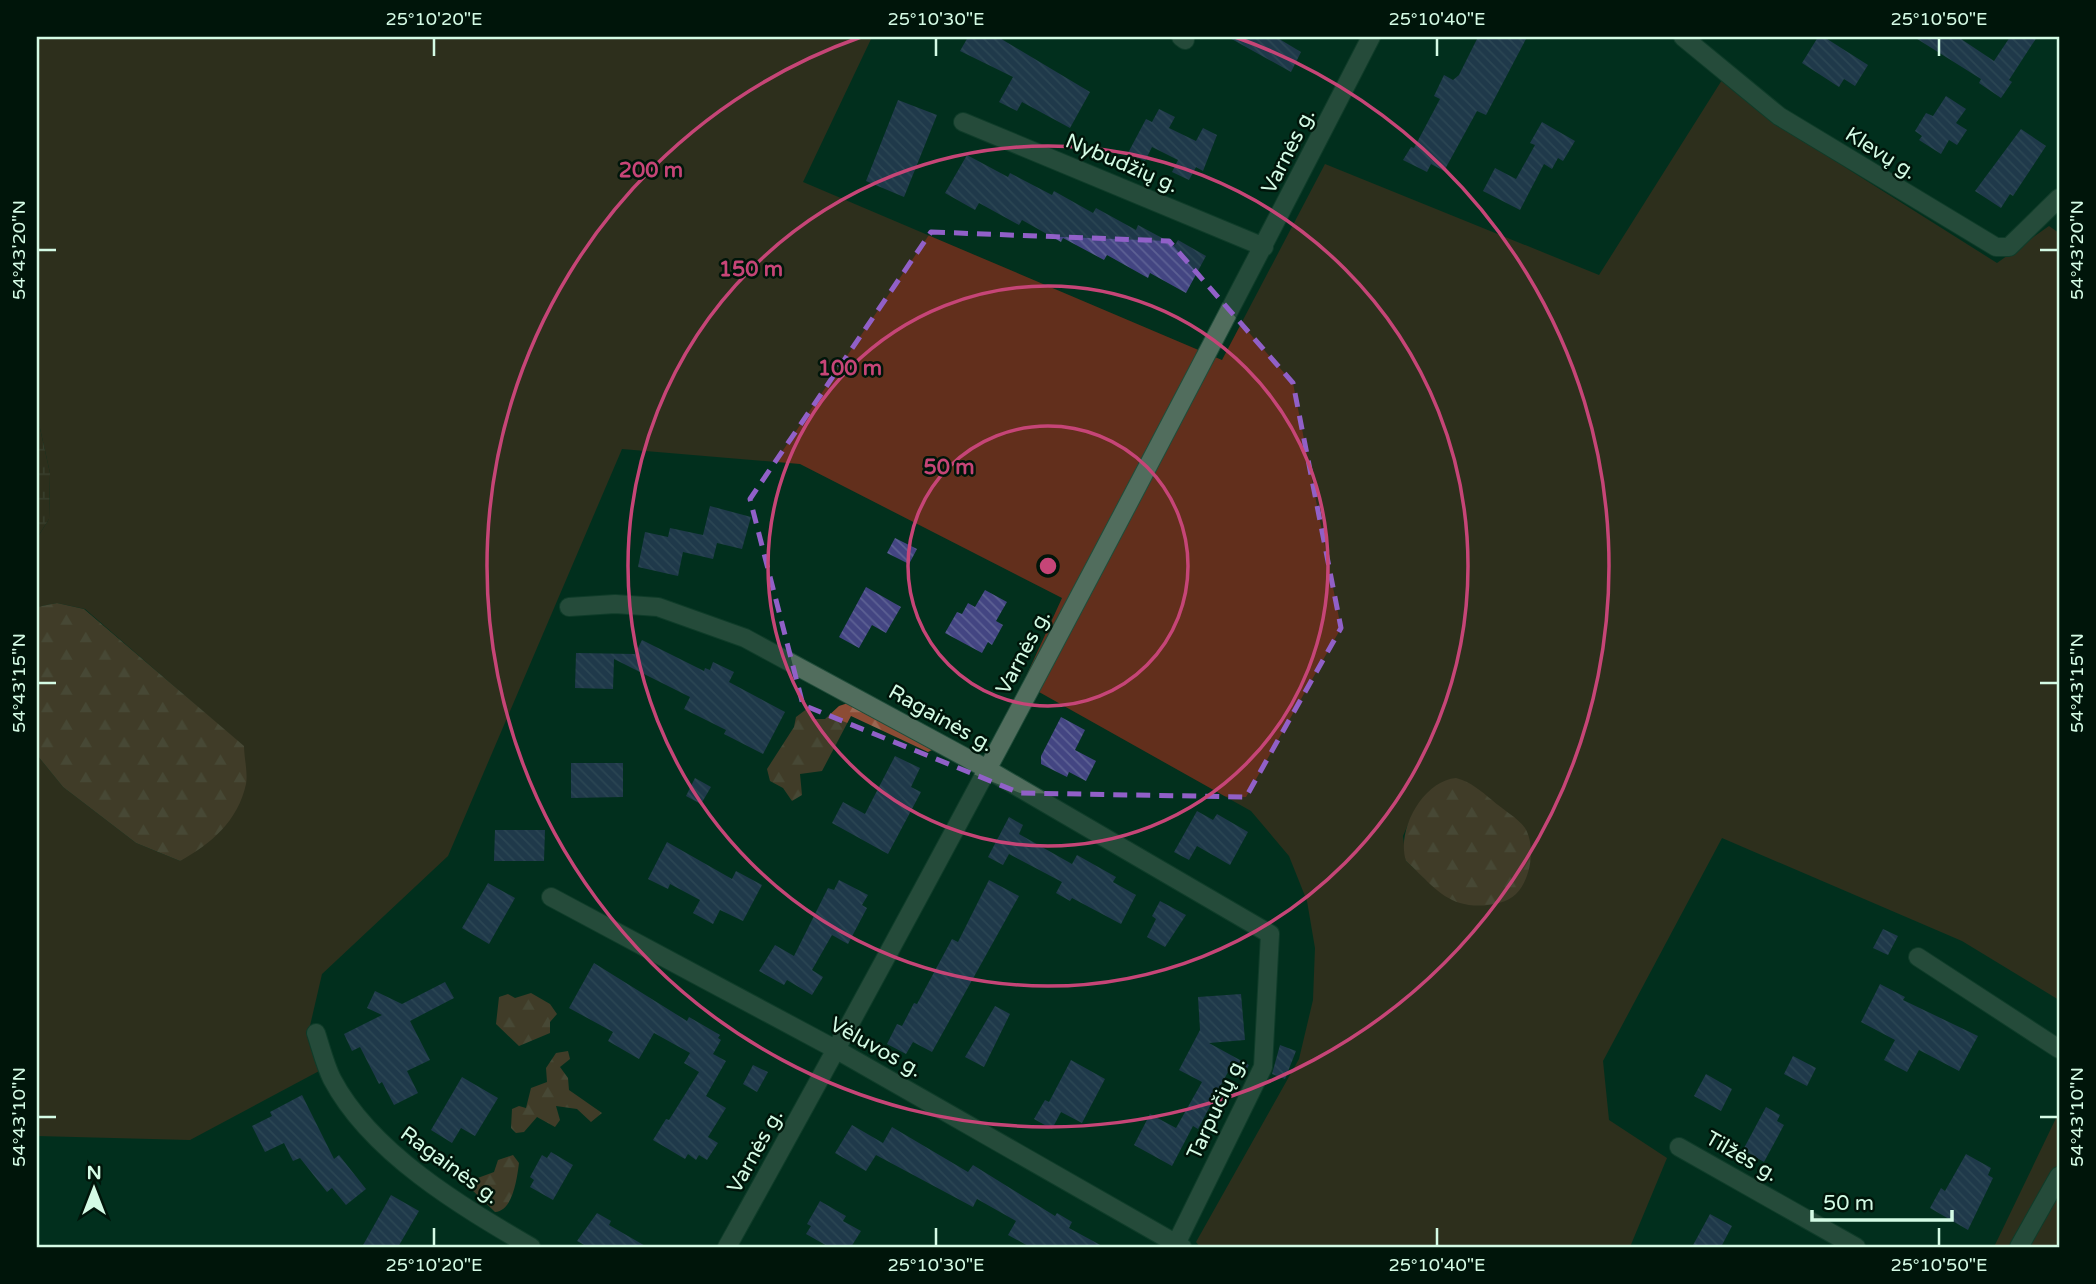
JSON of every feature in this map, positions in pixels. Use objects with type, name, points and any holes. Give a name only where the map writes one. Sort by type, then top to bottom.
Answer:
[{"type":"street","name":"Varnės g.","points":[[727,1247],[837,1050],[987,769],[1264,247],[1371,37]]},
{"type":"street","name":"Klevų g.","points":[[1683,37],[1779,116],[1996,247],[2009,247],[2059,198]]},
{"type":"street","name":"Nybudžių g.","points":[[963,122],[1264,247]]},
{"type":"street","name":"Ragainės g.","points":[[569,607],[615,604],[658,607],[745,638],[987,769],[1270,934]]},
{"type":"street","name":"Vėluvos g.","points":[[551,897],[837,1050],[1179,1245]]},
{"type":"street","name":"Tarpučių g.","points":[[1179,1245],[1263,1067],[1270,934]]},
{"type":"street","points":[[1918,957],[2059,1049]]},
{"type":"street","name":"Ragainės g.","points":[[316,1033],[332,1079],[380,1142],[412,1169],[531,1247]]},
{"type":"street","name":"Tilžės g.","points":[[1679,1147],[1856,1247]]},
{"type":"street","points":[[2019,1247],[2059,1176]]},
{"type":"highlighted area","points":[[931,232],[1169,241],[1293,383],[1341,628],[1246,797],[1020,793],[803,705],[750,499]]},
{"type":"green space","points":[[37,37],[872,37],[803,182],[1222,360],[1325,164],[1599,275],[1722,80],[1778,125],[1997,263],[2049,226],[2059,233],[2059,1000],[1962,941],[1722,838],[1603,1061],[1609,1120],[1667,1158],[1630,1247],[1200,1247],[1196,1242],[1299,1059],[1313,1000],[1315,948],[1307,901],[1289,856],[1251,811],[1023,683],[1062,598],[800,464],[622,449],[448,856],[322,974],[309,1030],[321,1070],[190,1140],[37,1136],[37,755],[63,787],[136,843],[180,861],[243,746],[85,609],[57,603],[37,607],[37,538],[49,519],[50,473],[37,415]],"holes":[[[1409,822],[1496,903],[1468,904],[1446,895],[1406,861],[1403,836]]]},
{"type":"green space","points":[[37,415],[50,473],[49,519],[37,538]]},
{"type":"green space","points":[[57,603],[84,609],[244,746],[246,784],[237,809],[222,830],[180,861],[136,843],[63,787],[37,755],[37,607]]},
{"type":"green space","points":[[851,702],[936,748],[928,752],[851,716],[822,771],[800,774],[802,795],[792,801],[783,788],[770,781],[767,769],[794,727],[796,717],[808,708],[815,719],[825,719],[839,706]]},
{"type":"green space","points":[[1456,778],[1476,787],[1514,817],[1528,835],[1531,853],[1525,880],[1516,894],[1504,901],[1490,905],[1474,905],[1452,900],[1438,891],[1406,861],[1405,835],[1415,809],[1433,788]]},
{"type":"green space","points":[[531,993],[550,1004],[557,1014],[550,1022],[550,1033],[519,1046],[496,1024],[499,997],[508,994],[515,998]]},
{"type":"green space","points":[[568,1051],[570,1059],[560,1067],[568,1078],[569,1090],[602,1113],[591,1122],[577,1109],[556,1106],[560,1120],[555,1127],[537,1117],[524,1132],[516,1133],[511,1128],[512,1109],[519,1106],[526,1108],[531,1088],[547,1082],[546,1068],[556,1053]]},
{"type":"green space","points":[[2059,1112],[2059,1247],[1994,1247]]},
{"type":"green space","points":[[513,1155],[519,1163],[513,1193],[506,1206],[495,1212],[468,1186],[475,1179],[494,1172],[498,1160]]},
{"type":"building","points":[[968,37],[998,37],[1090,92],[1070,128],[1022,102],[1017,111],[999,102],[1013,77],[960,51]]},
{"type":"building","points":[[1228,37],[1276,37],[1301,52],[1291,72]]},
{"type":"building","points":[[1478,37],[1527,37],[1486,115],[1477,111],[1444,171],[1431,164],[1427,172],[1403,160],[1411,147],[1414,148],[1440,99],[1434,96],[1444,75],[1453,80],[1459,75]]},
{"type":"building","points":[[1818,37],[1824,37],[1868,65],[1855,86],[1844,79],[1839,87],[1802,63]]},
{"type":"building","points":[[1914,37],[1958,37],[1994,61],[2010,37],[2037,37],[2009,80],[2012,82],[2001,98],[1979,83],[1981,79]]},
{"type":"building","points":[[1946,96],[1966,109],[1956,123],[1967,130],[1957,145],[1949,140],[1941,154],[1919,140],[1922,136],[1915,131],[1926,113],[1933,116]]},
{"type":"building","points":[[898,100],[937,115],[904,197],[866,181]]},
{"type":"building","points":[[1159,109],[1175,117],[1169,128],[1196,141],[1203,128],[1217,135],[1203,171],[1196,167],[1189,180],[1172,172],[1178,160],[1152,147],[1145,161],[1128,153],[1146,119],[1152,122]]},
{"type":"building","points":[[1542,122],[1575,141],[1563,161],[1558,158],[1552,169],[1544,164],[1520,210],[1483,191],[1495,168],[1516,179],[1535,145],[1530,143]]},
{"type":"building","points":[[2021,129],[2046,146],[2013,196],[2010,194],[2001,208],[1975,191]]},
{"type":"building","points":[[967,155],[1008,177],[1010,173],[1052,195],[1054,191],[1093,213],[1096,208],[1136,230],[1138,225],[1175,245],[1178,240],[1206,256],[1186,293],[1150,273],[1148,278],[1107,255],[1104,260],[1063,238],[1061,242],[1022,220],[1019,225],[979,203],[975,210],[945,193]]},
{"type":"building","points":[[710,506],[751,517],[742,549],[717,543],[713,559],[683,552],[678,576],[638,567],[645,532],[668,537],[670,528],[703,535]]},
{"type":"building","points":[[895,538],[917,549],[909,564],[887,553]]},
{"type":"building","points":[[866,587],[901,607],[886,633],[872,625],[859,648],[839,637]]},
{"type":"building","points":[[985,590],[1007,602],[996,621],[1003,625],[992,645],[988,642],[982,653],[945,633],[957,612],[962,614],[968,603],[975,607]]},
{"type":"building","points":[[642,640],[704,671],[705,668],[710,670],[713,662],[734,672],[729,682],[785,712],[763,754],[724,734],[726,730],[684,709],[690,697],[614,659],[613,689],[575,688],[576,653],[635,654]]},
{"type":"building","points":[[1061,717],[1085,730],[1075,750],[1096,761],[1086,781],[1069,772],[1067,777],[1041,764],[1041,756]]},
{"type":"building","points":[[895,756],[920,768],[911,787],[921,792],[888,854],[832,823],[843,802],[865,814]]},
{"type":"building","points":[[571,763],[623,763],[623,797],[571,798]]},
{"type":"building","points":[[695,778],[711,787],[701,804],[686,796]]},
{"type":"building","points":[[1197,811],[1213,820],[1217,814],[1248,832],[1230,865],[1197,846],[1189,860],[1174,852]]},
{"type":"building","points":[[1009,817],[1023,825],[1019,834],[1072,864],[1077,855],[1116,877],[1113,882],[1136,895],[1121,924],[1072,898],[1070,901],[1056,893],[1062,882],[1009,854],[1003,865],[988,857]]},
{"type":"building","points":[[495,830],[545,830],[544,861],[494,861]]},
{"type":"building","points":[[667,842],[732,879],[736,871],[762,885],[743,921],[720,910],[713,924],[693,913],[700,900],[670,884],[668,889],[648,879]]},
{"type":"building","points":[[839,880],[868,895],[862,905],[867,908],[848,944],[832,935],[812,970],[823,977],[812,995],[787,980],[784,985],[759,971],[775,945],[794,956],[828,888],[834,890]]},
{"type":"building","points":[[989,880],[1019,896],[932,1052],[913,1042],[906,1054],[887,1044],[897,1024],[902,1026],[914,1003],[917,1004],[952,939],[958,942]]},
{"type":"building","points":[[488,883],[515,898],[489,944],[462,928]]},
{"type":"building","points":[[1160,901],[1186,915],[1165,947],[1147,937],[1156,919],[1152,916]]},
{"type":"building","points":[[1883,929],[1898,936],[1888,955],[1873,948]]},
{"type":"building","points":[[594,963],[687,1021],[689,1017],[720,1035],[718,1038],[721,1040],[713,1054],[726,1061],[706,1096],[726,1108],[708,1137],[718,1143],[707,1160],[699,1155],[696,1160],[688,1154],[685,1159],[653,1140],[699,1072],[684,1063],[690,1053],[654,1033],[639,1059],[608,1041],[613,1032],[569,1008]]},
{"type":"building","points":[[445,982],[454,998],[410,1021],[430,1060],[407,1071],[418,1093],[394,1105],[382,1082],[379,1084],[360,1047],[352,1051],[344,1034],[382,1015],[367,1008],[375,991],[402,1004]]},
{"type":"building","points":[[1880,984],[1905,997],[1903,1000],[1978,1036],[1959,1071],[1919,1050],[1907,1072],[1884,1060],[1895,1040],[1861,1022]]},
{"type":"building","points":[[1241,994],[1245,1040],[1209,1043],[1249,1065],[1241,1079],[1228,1072],[1198,1129],[1193,1126],[1172,1166],[1134,1145],[1150,1114],[1176,1128],[1202,1082],[1179,1070],[1200,1030],[1198,997]]},
{"type":"building","points":[[995,1006],[1010,1014],[984,1067],[965,1057]]},
{"type":"building","points":[[1280,1045],[1296,1051],[1285,1079],[1272,1074]]},
{"type":"building","points":[[1793,1056],[1816,1068],[1807,1086],[1784,1074]]},
{"type":"building","points":[[1071,1060],[1105,1079],[1082,1123],[1061,1112],[1052,1129],[1034,1119],[1045,1100],[1049,1102]]},
{"type":"building","points":[[753,1065],[768,1072],[757,1092],[743,1084]]},
{"type":"building","points":[[1706,1074],[1732,1089],[1721,1111],[1694,1096]]},
{"type":"building","points":[[462,1077],[498,1098],[475,1136],[461,1128],[452,1143],[431,1130]]},
{"type":"building","points":[[302,1095],[334,1159],[339,1155],[366,1189],[346,1205],[332,1188],[327,1192],[300,1158],[293,1161],[284,1143],[265,1152],[252,1126],[272,1116],[270,1112]]},
{"type":"building","points":[[1766,1107],[1780,1115],[1777,1121],[1784,1125],[1764,1162],[1743,1150]]},
{"type":"building","points":[[852,1125],[883,1143],[892,1127],[968,1172],[973,1165],[1055,1216],[1057,1213],[1072,1222],[1069,1228],[1104,1247],[1030,1247],[1008,1235],[1016,1221],[977,1199],[973,1207],[876,1155],[866,1171],[835,1153]]},
{"type":"building","points":[[551,1152],[573,1165],[553,1200],[530,1187],[534,1180],[530,1177],[542,1155],[547,1158]]},
{"type":"building","points":[[1966,1154],[1991,1168],[1988,1175],[1993,1178],[1968,1230],[1930,1208],[1941,1188],[1945,1191]]},
{"type":"building","points":[[391,1195],[419,1211],[398,1247],[362,1247]]},
{"type":"building","points":[[820,1201],[846,1216],[843,1221],[861,1231],[851,1247],[829,1247],[806,1234],[811,1226],[807,1224]]},
{"type":"building","points":[[597,1213],[611,1221],[609,1225],[647,1247],[588,1247],[577,1241]]},
{"type":"building","points":[[1710,1214],[1732,1226],[1721,1247],[1692,1247]]}]
